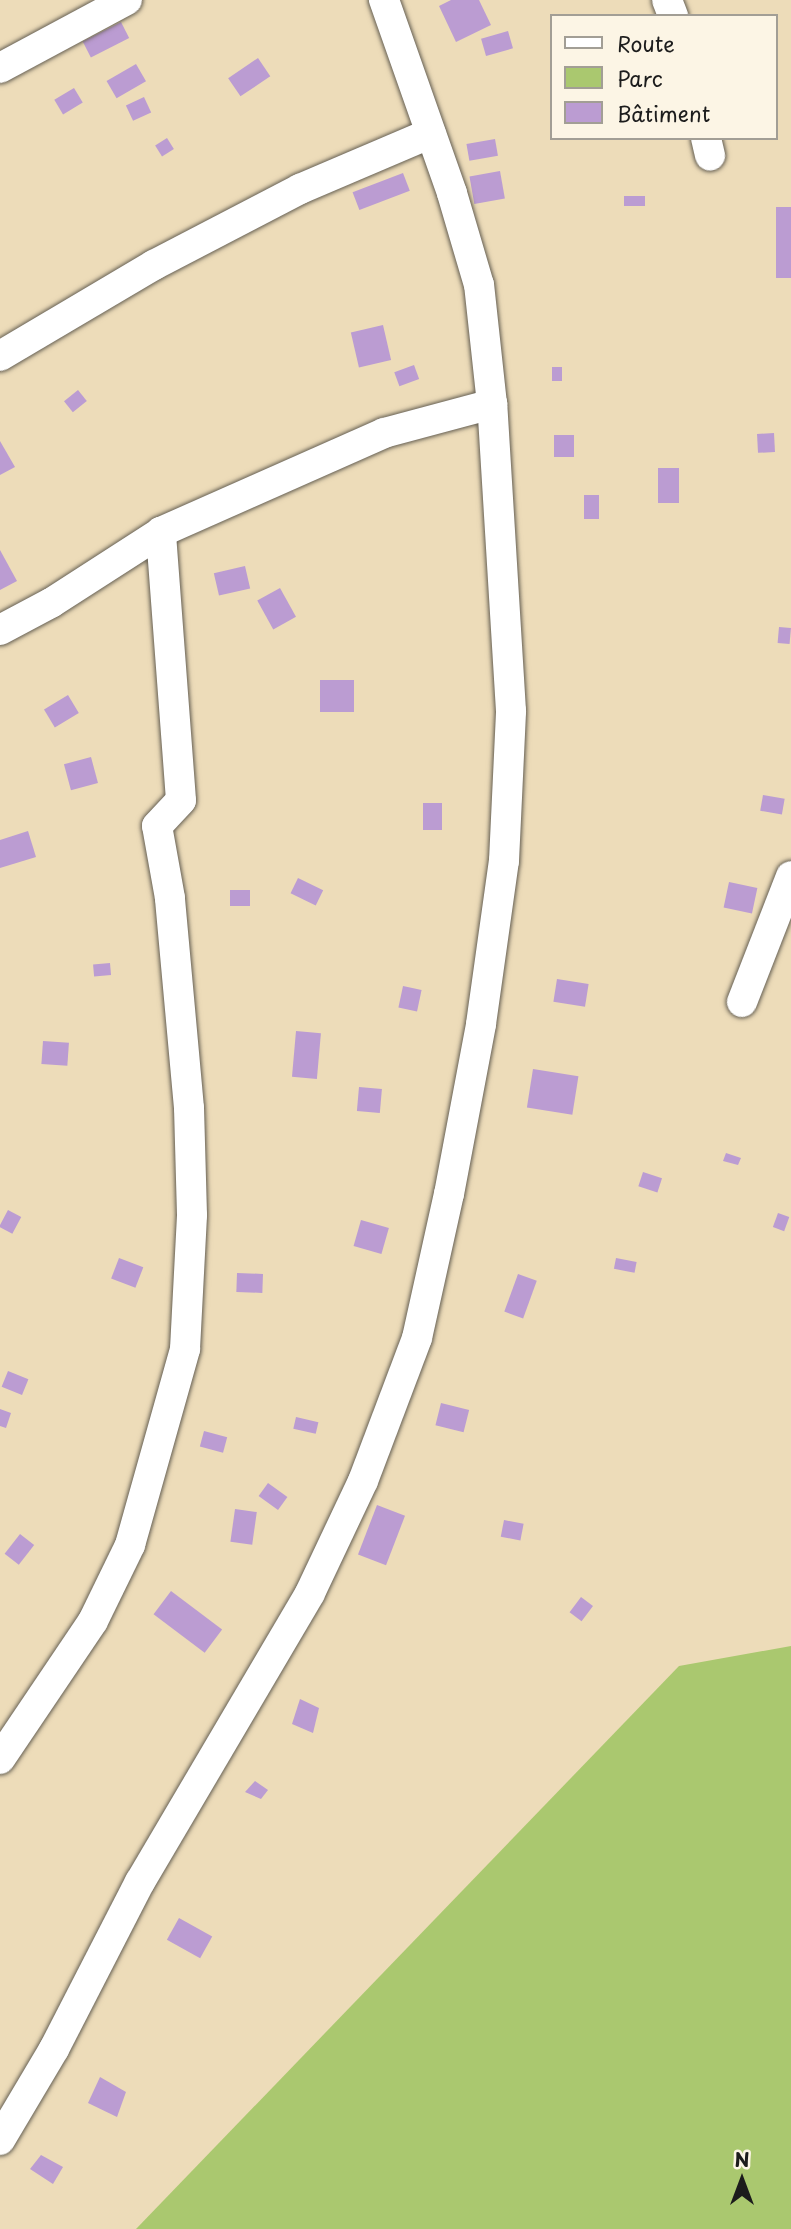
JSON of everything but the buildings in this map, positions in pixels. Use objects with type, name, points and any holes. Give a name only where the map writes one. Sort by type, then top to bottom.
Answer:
[{"type":"street","points":[[0,68],[127,0]]},
{"type":"street","points":[[0,2140],[54,2049],[140,1882],[310,1593],[363,1481],[417,1338],[449,1194],[481,1024],[503,861],[511,711],[492,404],[479,285],[431,133],[384,0]]},
{"type":"street","points":[[0,356],[154,265],[300,189],[431,133]]},
{"type":"street","points":[[0,630],[51,603],[161,532],[384,433],[492,404]]},
{"type":"street","points":[[0,1759],[93,1621],[130,1545],[185,1349],[192,1215],[189,1108],[170,898],[157,826],[181,800],[161,532]]},
{"type":"street","points":[[742,1002],[791,876]]},
{"type":"green space","points":[[791,1646],[791,2229],[136,2229],[679,1666]]}]
